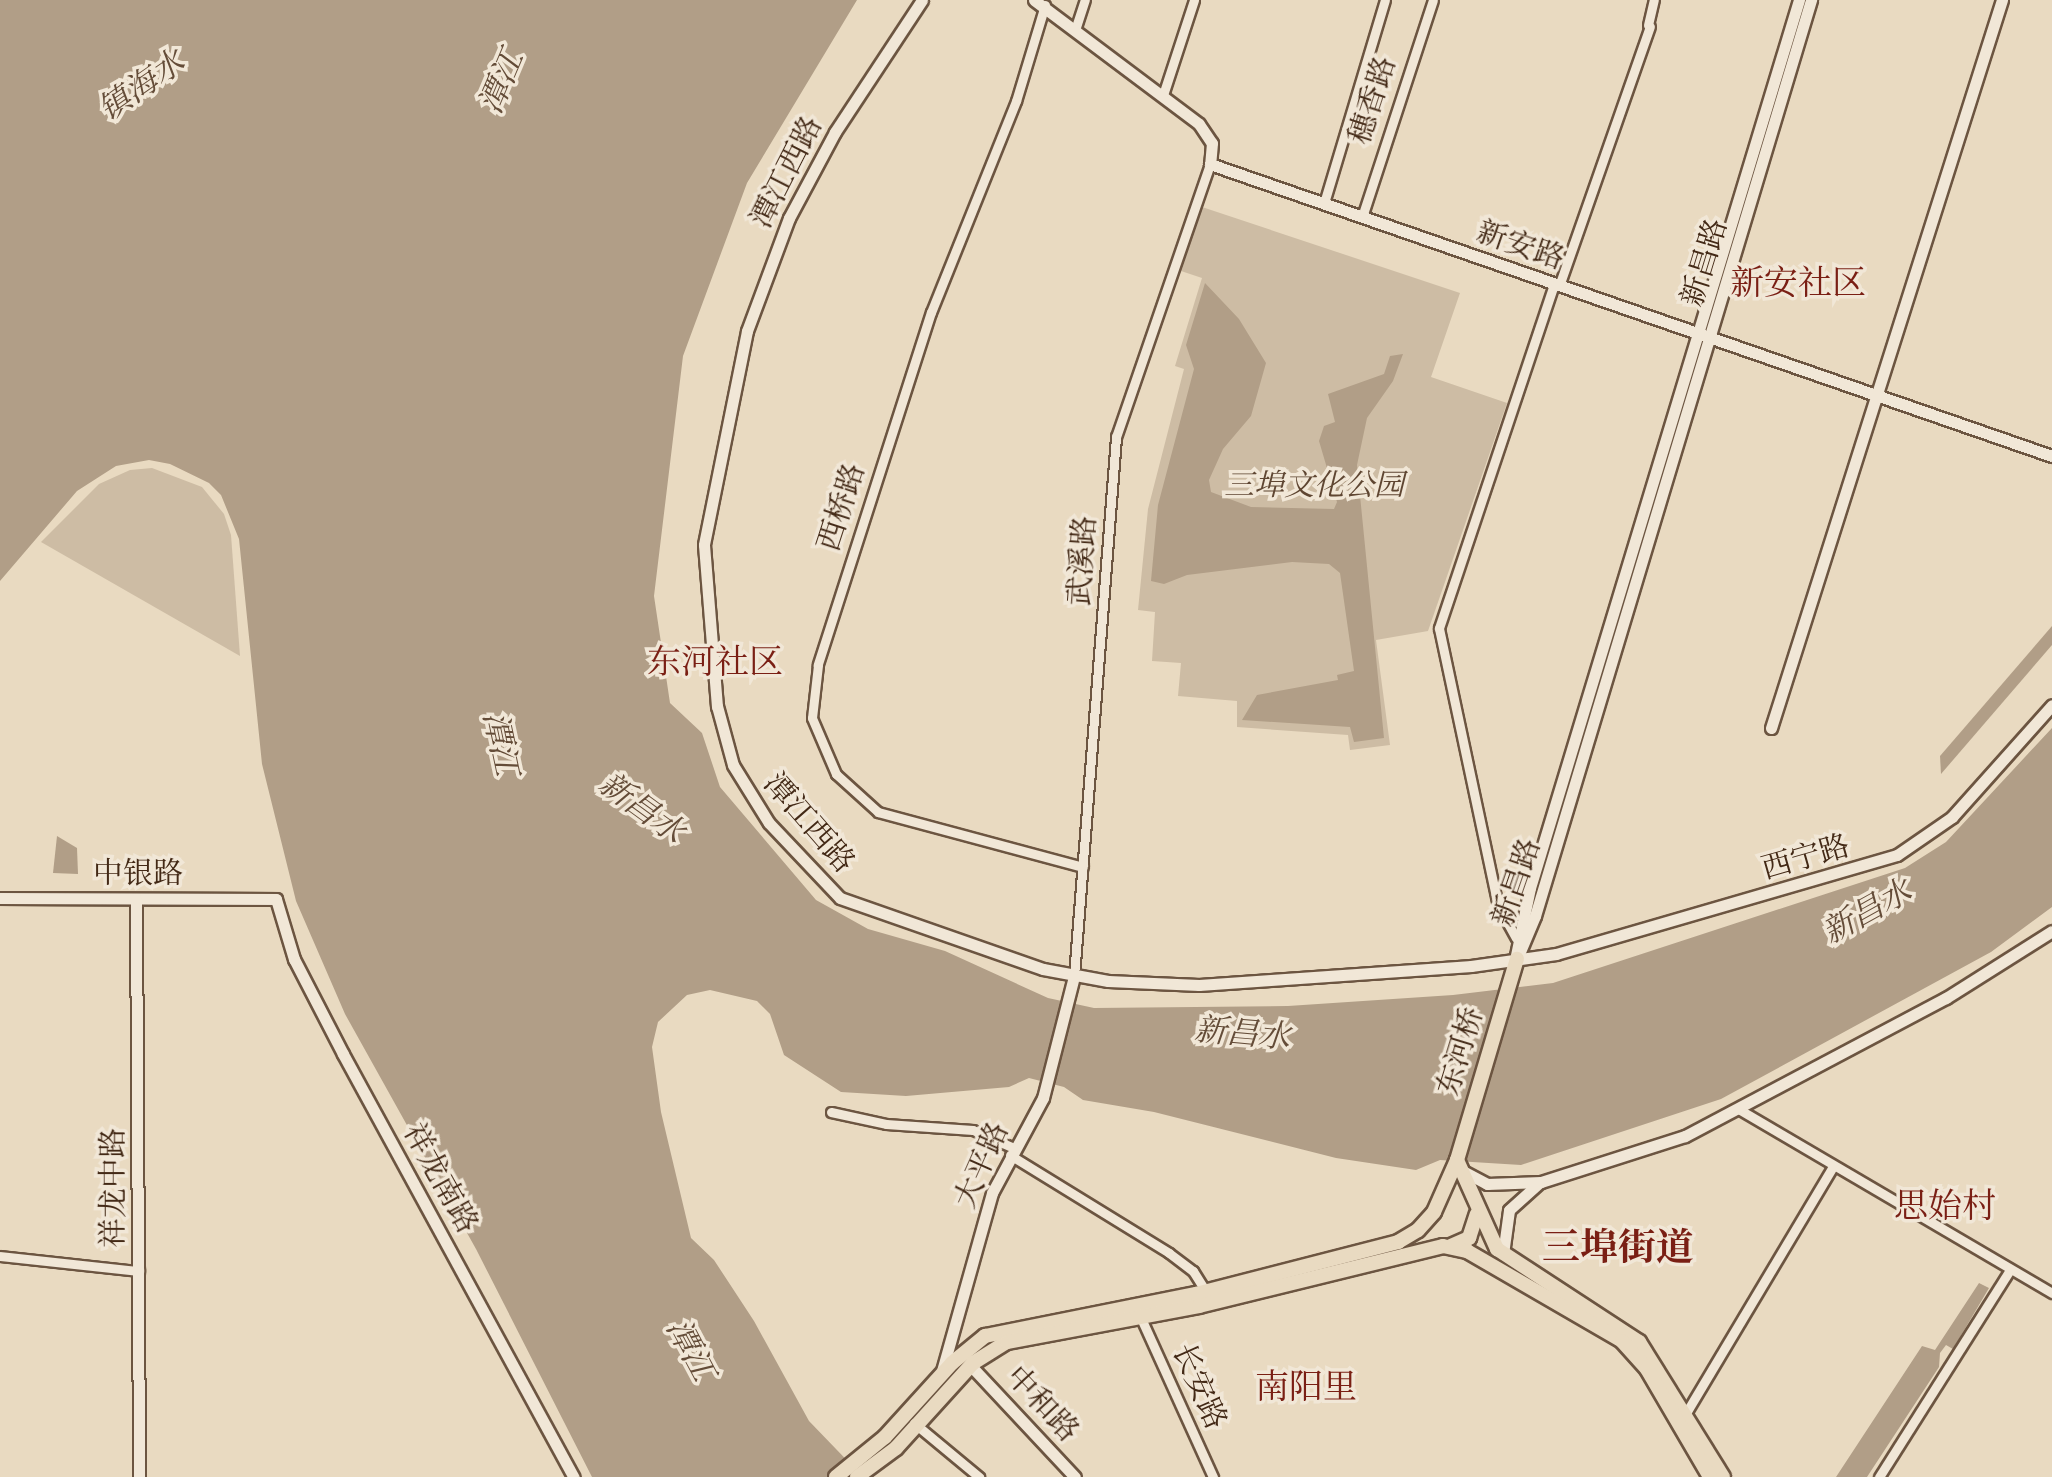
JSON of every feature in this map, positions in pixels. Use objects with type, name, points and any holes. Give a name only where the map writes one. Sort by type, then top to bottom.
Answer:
[{"type":"main road","name":"东河桥","points":[[911,1421],[939,1377],[973,1344],[1005,1329],[1206,1292],[1405,1239],[1434,1212],[1457,1164],[1517,959]]},
{"type":"main road","points":[[1457,1164],[1476,1210],[1503,1255],[1630,1332],[1648,1352],[1723,1477]]},
{"type":"main road","points":[[1450,1246],[1475,1231],[1476,1210]]},
{"type":"main road","points":[[836,1477],[859,1471],[971,1366],[1007,1342],[1140,1316],[1425,1247],[1450,1246],[1506,1272],[1622,1341],[1647,1369],[1710,1477]]},
{"type":"street","name":"潭江西路","points":[[922,0],[890,42],[798,197],[754,308],[704,545],[717,706],[733,765],[751,800],[835,894],[957,941],[1074,976],[1199,985],[1517,959]]},
{"type":"street","points":[[1075,30],[1085,0]]},
{"type":"street","points":[[1163,95],[1194,0]]},
{"type":"street","points":[[1324,203],[1385,0]]},
{"type":"street","name":"穗香路","points":[[1362,217],[1433,0]]},
{"type":"street","points":[[1516,938],[1498,906],[1439,628],[1649,26],[1654,0]]},
{"type":"street","name":"新昌路","points":[[1517,959],[1535,916],[1799,0]]},
{"type":"street","name":"新昌路","points":[[1517,959],[1516,938],[1811,0]]},
{"type":"street","points":[[1771,728],[1873,395],[2002,0]]},
{"type":"street","points":[[1040,2],[1206,131],[1213,150],[1210,164]]},
{"type":"street","name":"西桥路","points":[[1040,2],[1016,101],[931,312],[818,665],[812,718],[817,741],[836,774],[878,812],[1083,867]]},
{"type":"street","name":"武溪路","points":[[1074,976],[1116,437],[1210,164]]},
{"type":"street","name":"新安路","points":[[1210,164],[2052,456]]},
{"type":"street","name":"西宁路","points":[[1517,959],[1556,954],[1897,855],[1952,817],[2052,705]]},
{"type":"street","name":"中银路","points":[[0,898],[276,899]]},
{"type":"street","name":"祥龙中路","points":[[136,899],[139,1477]]},
{"type":"street","name":"祥龙南路","points":[[276,899],[294,959],[574,1477]]},
{"type":"street","points":[[1457,1164],[1487,1184],[1541,1182],[1685,1136],[1740,1110],[1946,998],[2052,931]]},
{"type":"street","name":"大平路","points":[[939,1377],[986,1209],[1012,1151],[1043,1098],[1074,976]]},
{"type":"street","points":[[1740,1110],[2052,1293]]},
{"type":"street","points":[[831,1112],[886,1124],[973,1130],[1012,1151],[1169,1253],[1193,1271],[1206,1292]]},
{"type":"street","points":[[1686,1413],[1833,1166]]},
{"type":"street","points":[[1503,1255],[1509,1210],[1541,1182]]},
{"type":"street","points":[[0,1256],[139,1271]]},
{"type":"street","points":[[1879,1477],[2010,1270]]},
{"type":"street","name":"长安路","points":[[1140,1316],[1213,1477]]},
{"type":"street","name":"中和路","points":[[971,1366],[1075,1477]]},
{"type":"street","points":[[911,1421],[979,1477]]},
{"type":"green space","name":"三埠文化公园","points":[[1202,207],[1460,293],[1431,377],[1507,403],[1428,631],[1376,640],[1390,745],[1350,750],[1348,735],[1237,727],[1237,701],[1178,696],[1181,663],[1152,661],[1155,612],[1138,610],[1148,509],[1184,369],[1175,366],[1202,278],[1181,271]]},
{"type":"green space","points":[[152,468],[202,487],[224,514],[231,535],[240,656],[41,542],[99,484],[130,470]]},
{"type":"water","points":[[0,0],[857,0],[747,183],[683,356],[654,596],[670,703],[702,733],[720,787],[816,900],[868,929],[945,951],[1048,998],[1094,1008],[1288,1006],[1453,995],[1553,983],[1905,868],[1946,842],[2052,728],[2052,907],[1991,952],[1721,1099],[1521,1165],[1440,1160],[1416,1170],[1336,1158],[1154,1112],[1083,1100],[1064,1087],[1029,1078],[1009,1087],[906,1096],[841,1092],[784,1055],[770,1014],[757,1001],[710,990],[687,995],[658,1022],[652,1047],[661,1112],[691,1238],[714,1260],[754,1321],[809,1421],[863,1477],[592,1477],[476,1249],[345,1014],[296,901],[262,764],[239,539],[221,495],[209,483],[170,464],[149,460],[116,466],[77,491],[0,581]]},
{"type":"water","points":[[1205,283],[1239,319],[1266,363],[1251,416],[1223,449],[1209,480],[1211,492],[1251,507],[1334,509],[1337,502],[1319,441],[1324,426],[1335,422],[1328,394],[1384,374],[1390,356],[1403,354],[1393,381],[1367,418],[1357,465],[1384,738],[1354,742],[1350,727],[1242,720],[1257,695],[1338,680],[1337,675],[1354,671],[1340,573],[1329,564],[1292,562],[1187,575],[1164,584],[1151,581],[1158,505],[1194,369],[1186,345]]},
{"type":"water","points":[[2052,626],[2052,645],[1941,774],[1940,756]]},
{"type":"water","points":[[57,836],[77,848],[78,874],[53,873]]},
{"type":"water","points":[[1979,1283],[1989,1288],[1953,1349],[1946,1345],[1940,1353],[1939,1367],[1867,1477],[1836,1477],[1922,1346],[1935,1350]]},
{"type":"district","name":"新安社区","points":[[1798,286]]},
{"type":"district","name":"东河社区","points":[[715,665]]},
{"type":"district","name":"思始村","points":[[1945,1209]]},
{"type":"district","name":"三埠街道","points":[[1618,1251]]},
{"type":"district","name":"南阳里","points":[[1306,1390]]},
{"type":"water label","name":"潭江","points":[[504,83]]},
{"type":"water label","name":"镇海水","points":[[143,88]]},
{"type":"water label","name":"潭江","points":[[498,744]]},
{"type":"water label","name":"新昌水","points":[[640,810]]},
{"type":"water label","name":"新昌水","points":[[1868,914]]},
{"type":"water label","name":"新昌水","points":[[1242,1036]]},
{"type":"water label","name":"潭江","points":[[688,1351]]}]
